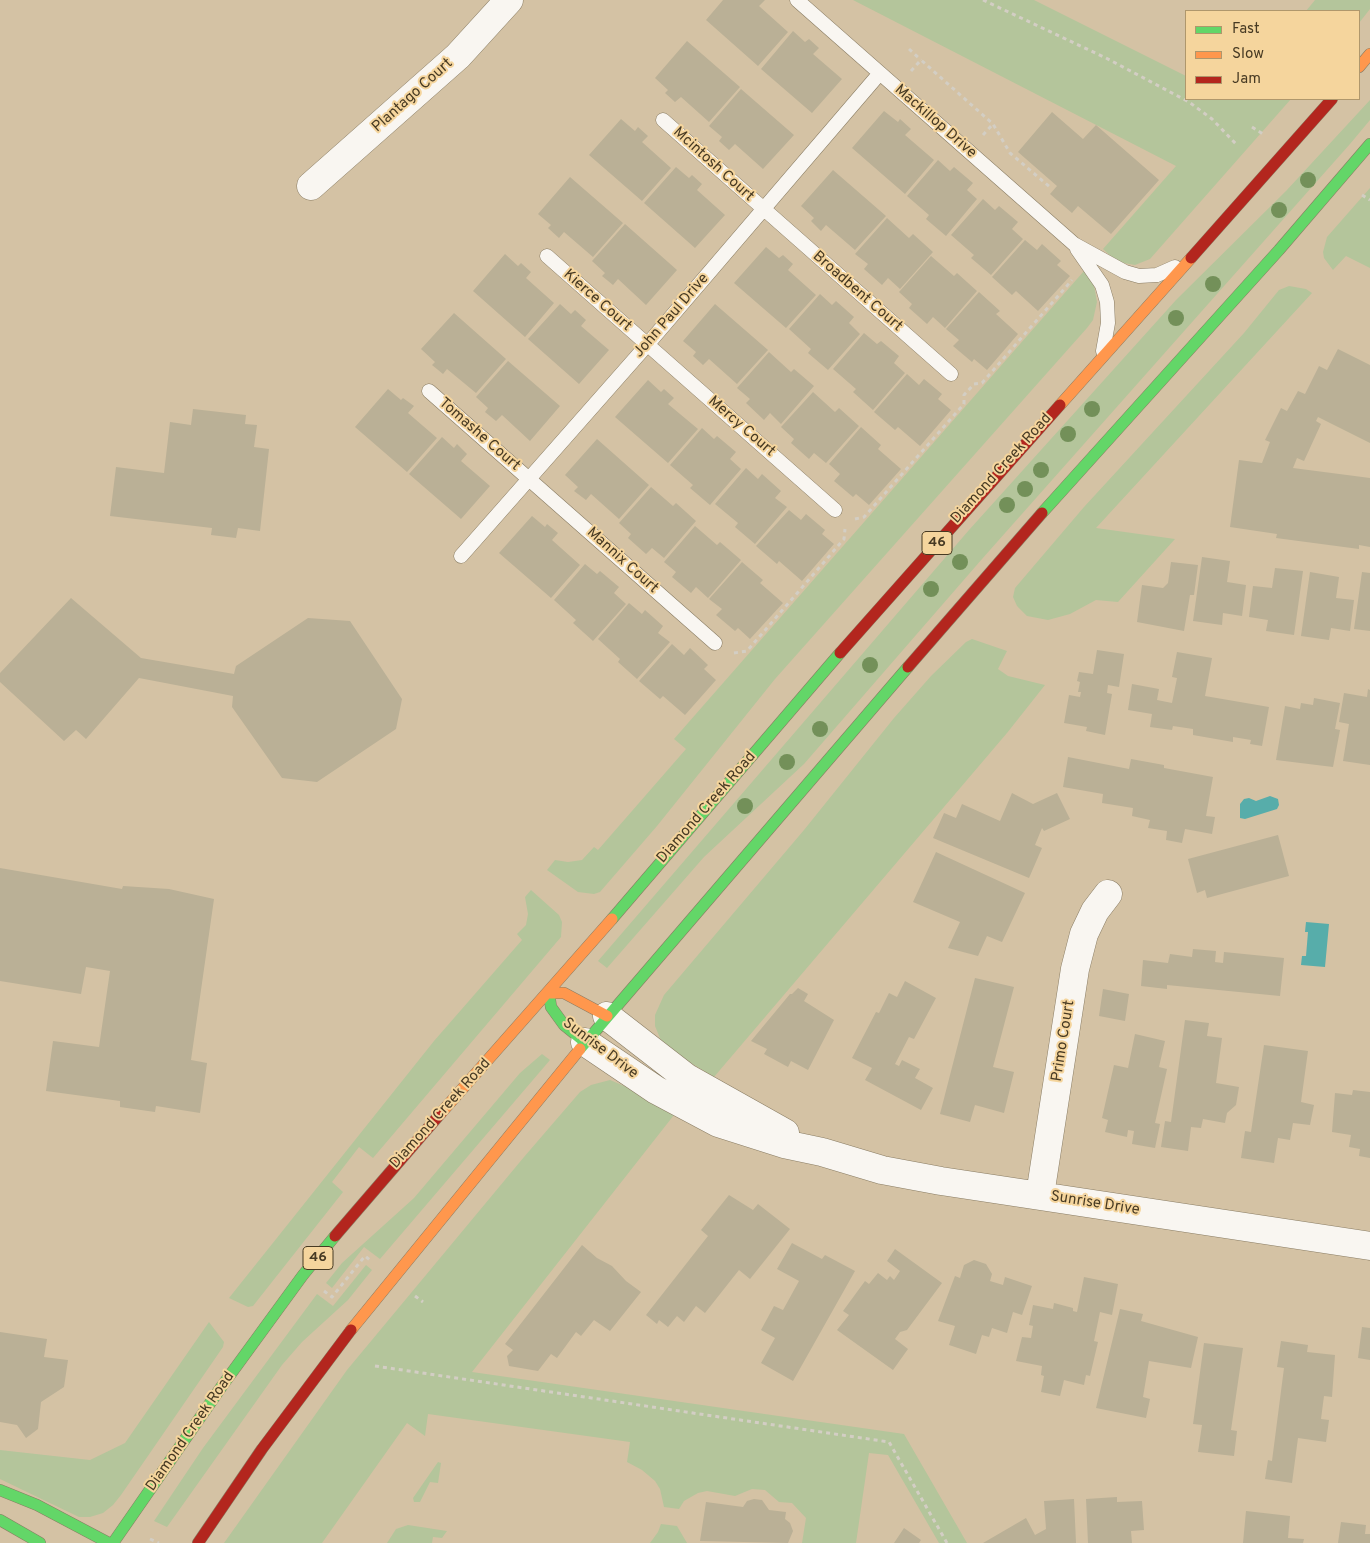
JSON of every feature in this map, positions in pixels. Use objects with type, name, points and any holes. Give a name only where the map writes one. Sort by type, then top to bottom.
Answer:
[{"type":"main road","points":[[1360,67],[1370,54]]},
{"type":"main road","name":"Diamond Creek Road","points":[[113,1543],[222,1386],[303,1275],[382,1179],[549,993],[1018,450],[1102,359],[1331,100]]},
{"type":"main road","points":[[198,1543],[262,1449],[393,1278],[585,1042],[1021,536],[1280,250],[1370,144]]},
{"type":"main road","name":"Sunrise Drive","points":[[585,1042],[564,1025],[551,1007],[549,993],[564,993],[607,1016]]},
{"type":"main road","points":[[0,1490],[36,1505],[109,1543]]},
{"type":"main road","points":[[0,1520],[40,1543]]},
{"type":"street","name":"Plantago Court","points":[[311,186],[458,56],[509,0]]},
{"type":"street","name":"Primo Court","points":[[1040,1195],[1075,969],[1084,934],[1095,911],[1108,894]]},
{"type":"street","name":"Sunrise Drive","points":[[607,1016],[687,1078],[726,1113]]},
{"type":"street","name":"Sunrise Drive","points":[[585,1042],[656,1090],[726,1113],[784,1144],[822,1152],[882,1170],[941,1181],[1370,1246]]},
{"type":"lane","name":"Mackillop Drive","points":[[797,0],[1074,244],[1124,272],[1139,276],[1157,275],[1190,260]]},
{"type":"lane","name":"John Paul Drive","points":[[461,556],[647,345],[880,73]]},
{"type":"lane","name":"Mcintosh Court","points":[[663,120],[763,210]]},
{"type":"lane","name":"Broadbent Court","points":[[763,210],[951,374]]},
{"type":"lane","name":"Mackillop Drive","points":[[1074,244],[1102,285],[1107,302],[1108,323],[1102,359]]},
{"type":"lane","name":"Kierce Court","points":[[547,256],[647,345]]},
{"type":"lane","name":"Mercy Court","points":[[647,345],[835,510]]},
{"type":"lane","name":"Tomashe Court","points":[[429,391],[530,479]]},
{"type":"lane","name":"Mannix Court","points":[[530,479],[715,643]]},
{"type":"path","points":[[984,0],[1106,58],[1185,100]]},
{"type":"path","points":[[909,49],[993,124],[1010,153],[1051,188]]},
{"type":"path","points":[[896,88],[921,60]]},
{"type":"path","points":[[1185,100],[1212,119],[1236,144]]},
{"type":"path","points":[[715,643],[728,654],[747,651],[844,539],[845,529],[854,519],[864,517],[964,404],[964,395],[974,384],[982,383],[1074,278]]},
{"type":"path","points":[[303,1275],[332,1297],[364,1256],[423,1302]]},
{"type":"path","points":[[375,1366],[889,1442],[947,1543]]},
{"type":"green space","points":[[853,0],[1034,0],[1185,76],[1185,100],[1290,100],[1150,259],[1135,265],[1115,260],[1103,249],[1176,166]]},
{"type":"green space","points":[[1315,0],[1370,0],[1370,9],[1360,22],[1360,10],[1307,10]]},
{"type":"green space","points":[[1370,100],[1370,120],[1350,144],[982,559],[804,764],[704,857],[607,968],[598,961],[969,530],[1176,300],[1286,191]]},
{"type":"green space","points":[[1370,188],[1370,268],[1346,256],[1333,270],[1324,258],[1323,252],[1327,237]]},
{"type":"green space","points":[[1084,271],[1094,285],[1097,302],[1093,320],[1087,328],[775,679],[657,826],[600,892],[594,894],[578,892],[547,870],[555,860],[568,862],[582,860],[594,847],[598,850],[686,749],[674,739]]},
{"type":"green space","points":[[1289,286],[1306,289],[1312,293],[1096,528],[1175,539],[1118,602],[1096,600],[1070,614],[1048,620],[1027,616],[1017,606],[1013,597],[1015,588],[1084,507],[1244,333],[1279,290]]},
{"type":"green space","points":[[972,639],[1007,651],[998,669],[1008,676],[1045,685],[1007,733],[714,1077],[671,1051],[662,1043],[655,1026],[655,1015],[664,995],[804,830],[894,718],[931,676],[966,642]]},
{"type":"green space","points":[[531,890],[559,915],[562,922],[561,937],[373,1158],[359,1147],[332,1182],[343,1192],[253,1306],[248,1307],[229,1298],[434,1041],[522,940],[517,934],[526,925],[528,914],[525,897]]},
{"type":"green space","points":[[542,1054],[550,1060],[380,1259],[364,1247],[332,1288],[326,1283],[342,1263],[414,1198],[520,1073]]},
{"type":"green space","points":[[610,1080],[629,1088],[674,1115],[472,1372],[904,1434],[967,1543],[939,1543],[888,1455],[869,1453],[856,1543],[802,1543],[806,1518],[792,1503],[779,1502],[765,1490],[752,1489],[735,1496],[707,1491],[698,1493],[684,1501],[679,1509],[664,1507],[660,1489],[655,1481],[642,1470],[627,1462],[630,1442],[428,1414],[425,1436],[407,1423],[322,1543],[224,1543],[347,1370],[524,1157],[580,1092],[591,1085]]},
{"type":"green space","points":[[366,1265],[372,1270],[348,1300],[302,1342],[282,1365],[167,1527],[154,1521],[203,1448],[317,1294],[333,1306]]},
{"type":"green space","points":[[209,1322],[224,1342],[223,1347],[121,1495],[103,1513],[90,1517],[79,1517],[0,1479],[0,1450],[90,1460],[125,1443]]},
{"type":"green space","points":[[438,1462],[441,1463],[438,1483],[430,1482],[420,1502],[414,1502],[413,1498]]},
{"type":"green space","points":[[661,1524],[677,1526],[687,1543],[650,1543]]},
{"type":"green space","points":[[408,1525],[447,1531],[442,1538],[433,1537],[432,1543],[387,1543],[396,1529]]},
{"type":"water","points":[[1270,796],[1278,799],[1279,805],[1277,809],[1245,819],[1240,818],[1240,804],[1244,799],[1249,798],[1256,801]]},
{"type":"water","points":[[1306,922],[1329,924],[1325,967],[1301,965],[1302,956],[1306,956],[1308,932],[1305,932]]},
{"type":"building","points":[[723,0],[765,0],[759,6],[788,32],[758,66],[706,20]]},
{"type":"building","points":[[793,31],[805,42],[809,39],[819,48],[813,54],[842,79],[812,113],[761,69]]},
{"type":"building","points":[[687,41],[740,87],[709,122],[681,97],[675,102],[665,93],[668,90],[655,78]]},
{"type":"building","points":[[741,89],[794,135],[763,169],[735,144],[729,150],[719,141],[722,137],[709,126]]},
{"type":"building","points":[[884,111],[898,122],[900,119],[911,129],[905,135],[934,160],[905,194],[852,148]]},
{"type":"building","points":[[1052,112],[1083,139],[1096,125],[1159,180],[1111,234],[1078,206],[1072,213],[1050,194],[1057,186],[1018,152]]},
{"type":"building","points":[[621,119],[635,131],[638,127],[648,136],[642,142],[671,168],[642,201],[589,155]]},
{"type":"building","points":[[938,160],[950,171],[954,167],[973,183],[967,190],[977,199],[946,236],[926,219],[929,215],[907,196]]},
{"type":"building","points":[[676,167],[689,178],[692,175],[702,184],[697,190],[725,215],[695,248],[644,203]]},
{"type":"building","points":[[833,170],[886,216],[855,250],[826,225],[821,231],[811,221],[814,218],[801,206]]},
{"type":"building","points":[[570,177],[623,223],[593,257],[564,232],[559,238],[548,228],[551,225],[538,214]]},
{"type":"building","points":[[983,199],[995,210],[999,206],[1018,222],[1012,229],[1023,239],[991,275],[971,258],[974,255],[951,235]]},
{"type":"building","points":[[887,218],[909,238],[913,234],[933,252],[900,289],[888,278],[882,285],[864,269],[868,264],[855,254]]},
{"type":"building","points":[[625,224],[677,270],[646,305],[618,279],[613,285],[602,276],[605,273],[592,261]]},
{"type":"building","points":[[1025,240],[1037,250],[1042,244],[1061,261],[1057,265],[1070,276],[1038,311],[1016,291],[1012,295],[992,277]]},
{"type":"building","points":[[766,247],[779,258],[783,255],[793,264],[788,270],[816,295],[786,328],[734,283]]},
{"type":"building","points":[[505,254],[518,266],[521,263],[531,272],[526,278],[554,303],[525,337],[473,291]]},
{"type":"building","points":[[931,256],[954,276],[957,273],[977,291],[945,328],[933,317],[927,324],[909,308],[912,304],[899,292]]},
{"type":"building","points":[[979,292],[1000,311],[996,314],[1018,334],[987,370],[974,359],[972,362],[953,346],[959,340],[946,329]]},
{"type":"building","points":[[820,294],[832,305],[836,301],[854,317],[849,323],[860,334],[828,370],[808,353],[811,349],[789,329]]},
{"type":"building","points":[[560,304],[571,314],[575,310],[586,320],[581,326],[609,350],[579,384],[528,339]]},
{"type":"building","points":[[715,304],[768,350],[737,384],[709,359],[703,365],[693,356],[696,352],[683,341]]},
{"type":"building","points":[[454,313],[506,359],[476,393],[447,369],[443,374],[432,365],[435,362],[421,349]]},
{"type":"building","points":[[864,333],[877,344],[881,341],[899,356],[894,363],[905,373],[873,410],[853,392],[856,389],[833,369]]},
{"type":"building","points":[[1338,349],[1370,365],[1370,443],[1318,417],[1316,421],[1321,424],[1304,461],[1297,458],[1293,468],[1370,478],[1370,547],[1359,545],[1359,549],[1276,538],[1277,534],[1230,527],[1239,460],[1262,463],[1270,442],[1265,440],[1281,408],[1287,411],[1298,391],[1305,394],[1319,366],[1327,370]]},
{"type":"building","points":[[769,352],[791,372],[794,369],[814,386],[781,424],[770,413],[764,420],[746,403],[750,399],[737,388]]},
{"type":"building","points":[[508,361],[560,406],[530,441],[502,415],[496,421],[485,412],[488,408],[476,397]]},
{"type":"building","points":[[907,374],[919,385],[924,379],[942,394],[938,399],[951,410],[920,446],[898,427],[895,430],[874,412]]},
{"type":"building","points":[[648,380],[661,392],[664,389],[674,398],[668,404],[698,429],[668,463],[615,417]]},
{"type":"building","points":[[388,389],[401,400],[403,398],[414,406],[408,413],[437,438],[407,472],[355,427]]},
{"type":"building","points":[[813,392],[835,412],[839,408],[859,426],[826,463],[814,453],[809,459],[791,443],[794,439],[781,427]]},
{"type":"building","points":[[193,409],[246,415],[245,424],[257,425],[254,447],[269,449],[260,531],[238,528],[236,538],[211,535],[212,528],[110,516],[116,467],[164,473],[170,422],[191,425]]},
{"type":"building","points":[[861,427],[881,445],[878,449],[901,469],[869,505],[856,494],[853,497],[834,481],[840,474],[829,464]]},
{"type":"building","points":[[702,428],[714,439],[717,436],[736,452],[730,459],[741,469],[710,505],[690,488],[693,485],[670,465]]},
{"type":"building","points":[[442,437],[454,448],[457,444],[467,454],[461,461],[490,486],[461,519],[409,474]]},
{"type":"building","points":[[597,439],[649,485],[619,519],[591,494],[586,500],[574,491],[578,487],[565,475]]},
{"type":"building","points":[[746,468],[758,479],[762,474],[781,491],[775,498],[787,507],[755,544],[735,527],[738,523],[715,504]]},
{"type":"building","points":[[651,487],[673,506],[676,503],[696,521],[664,558],[652,548],[646,554],[628,538],[631,534],[619,523]]},
{"type":"building","points":[[789,510],[801,520],[806,514],[825,530],[822,534],[834,544],[802,581],[779,561],[777,564],[756,546]]},
{"type":"building","points":[[532,516],[545,527],[547,524],[558,533],[552,540],[580,565],[551,598],[499,553]]},
{"type":"building","points":[[695,526],[717,545],[720,542],[741,560],[708,598],[696,587],[691,593],[672,577],[676,572],[664,562]]},
{"type":"building","points":[[1202,557],[1230,561],[1227,582],[1246,585],[1242,616],[1223,613],[1222,625],[1193,621]]},
{"type":"building","points":[[742,562],[763,580],[760,583],[783,603],[750,639],[738,628],[735,631],[716,615],[722,609],[709,599]]},
{"type":"building","points":[[1171,562],[1198,565],[1194,595],[1190,595],[1184,631],[1137,622],[1142,585],[1163,588],[1168,583]]},
{"type":"building","points":[[585,564],[597,574],[600,571],[619,587],[614,593],[626,604],[593,641],[573,623],[576,620],[554,600]]},
{"type":"building","points":[[1275,568],[1303,571],[1294,635],[1266,631],[1268,620],[1249,617],[1253,586],[1272,588]]},
{"type":"building","points":[[1310,572],[1339,577],[1336,598],[1354,600],[1350,631],[1331,628],[1329,640],[1301,636]]},
{"type":"building","points":[[1362,572],[1370,573],[1370,631],[1354,629]]},
{"type":"building","points":[[71,598],[141,658],[234,674],[236,666],[308,618],[350,621],[402,699],[396,729],[317,782],[282,778],[232,707],[233,696],[139,678],[86,739],[76,730],[64,741],[0,682],[0,673]]},
{"type":"building","points":[[629,603],[642,614],[645,610],[663,626],[658,633],[670,642],[637,679],[618,662],[620,659],[598,639]]},
{"type":"building","points":[[672,644],[684,655],[690,648],[708,665],[704,669],[716,680],[685,715],[663,696],[660,699],[639,681]]},
{"type":"building","points":[[1097,650],[1124,654],[1119,687],[1108,685],[1107,693],[1112,694],[1105,735],[1086,731],[1087,727],[1064,723],[1069,695],[1080,697],[1081,692],[1078,692],[1080,682],[1077,681],[1079,672],[1093,674]]},
{"type":"building","points":[[1177,652],[1212,658],[1205,696],[1269,707],[1262,746],[1250,744],[1251,740],[1233,737],[1233,742],[1193,735],[1193,729],[1173,726],[1172,730],[1150,727],[1152,714],[1128,710],[1132,684],[1159,689],[1157,700],[1172,703],[1177,678],[1172,677]]},
{"type":"building","points":[[1368,689],[1370,690],[1370,765],[1343,761],[1349,724],[1339,722],[1344,693],[1367,697]]},
{"type":"building","points":[[1314,698],[1340,703],[1335,729],[1340,730],[1333,767],[1276,760],[1285,706],[1300,709],[1301,703],[1313,705]]},
{"type":"building","points":[[1068,757],[1129,769],[1131,759],[1164,765],[1164,768],[1213,777],[1206,816],[1215,817],[1212,834],[1185,829],[1182,843],[1166,840],[1167,831],[1148,828],[1150,820],[1132,816],[1133,808],[1102,803],[1103,794],[1063,787]]},
{"type":"building","points":[[1012,793],[1033,804],[1057,793],[1070,819],[1044,831],[1042,828],[1035,845],[1042,848],[1029,878],[933,838],[944,813],[956,818],[962,804],[1000,821]]},
{"type":"building","points":[[1278,835],[1289,876],[1207,898],[1205,890],[1197,893],[1188,859]]},
{"type":"building","points":[[936,852],[1025,893],[1002,942],[987,936],[978,956],[948,948],[960,922],[913,902]]},
{"type":"building","points":[[0,868],[122,889],[123,886],[169,889],[214,899],[191,1060],[207,1063],[200,1113],[156,1106],[155,1112],[120,1107],[120,1101],[46,1091],[53,1041],[99,1047],[110,971],[86,967],[81,994],[0,981]]},
{"type":"building","points":[[1193,949],[1216,951],[1215,962],[1223,963],[1224,952],[1284,958],[1280,996],[1167,985],[1167,989],[1141,986],[1143,960],[1168,963],[1170,954],[1192,957]]},
{"type":"building","points":[[975,978],[1014,987],[993,1067],[1014,1072],[1004,1113],[975,1105],[970,1122],[940,1114]]},
{"type":"building","points":[[905,981],[936,998],[914,1039],[909,1037],[895,1064],[899,1066],[902,1060],[920,1069],[915,1078],[933,1088],[921,1110],[865,1080],[872,1068],[852,1058],[876,1012],[879,1013],[889,993],[897,997]]},
{"type":"building","points":[[798,988],[808,994],[804,1001],[834,1020],[808,1070],[791,1061],[788,1067],[764,1054],[767,1049],[751,1041],[790,994]]},
{"type":"building","points":[[1103,989],[1129,994],[1125,1021],[1099,1016]]},
{"type":"building","points":[[1185,1020],[1209,1023],[1207,1036],[1222,1038],[1216,1083],[1239,1087],[1236,1105],[1227,1113],[1225,1123],[1203,1119],[1201,1128],[1191,1127],[1188,1151],[1161,1147],[1165,1121],[1171,1122]]},
{"type":"building","points":[[1135,1034],[1165,1041],[1159,1067],[1167,1069],[1155,1123],[1160,1124],[1155,1148],[1132,1144],[1134,1131],[1128,1130],[1127,1137],[1105,1132],[1108,1120],[1102,1118],[1114,1065],[1128,1068]]},
{"type":"building","points":[[1264,1045],[1308,1051],[1301,1102],[1314,1105],[1310,1125],[1293,1123],[1290,1140],[1278,1138],[1274,1163],[1241,1158],[1245,1131],[1251,1132]]},
{"type":"building","points":[[1353,1090],[1370,1092],[1370,1158],[1359,1156],[1360,1149],[1349,1147],[1351,1135],[1332,1132],[1335,1093],[1352,1095]]},
{"type":"building","points":[[729,1195],[753,1210],[758,1204],[790,1229],[750,1279],[739,1270],[705,1313],[696,1306],[684,1322],[677,1316],[668,1327],[659,1320],[657,1324],[646,1315],[708,1236],[701,1230]]},
{"type":"building","points":[[792,1243],[822,1259],[825,1255],[855,1271],[793,1381],[761,1363],[775,1338],[761,1330],[774,1306],[783,1310],[799,1281],[777,1269]]},
{"type":"building","points":[[582,1245],[597,1258],[612,1266],[626,1281],[641,1292],[610,1331],[594,1320],[581,1336],[576,1332],[557,1358],[551,1354],[538,1371],[509,1366],[507,1356],[513,1350],[505,1344]]},
{"type":"building","points":[[895,1249],[942,1283],[907,1330],[900,1332],[895,1339],[908,1349],[893,1370],[837,1330],[849,1315],[843,1311],[865,1281],[869,1284],[878,1273],[887,1280],[890,1276],[894,1280],[900,1271],[887,1261]]},
{"type":"building","points":[[974,1260],[986,1264],[992,1274],[990,1281],[1003,1285],[1005,1277],[1032,1286],[1022,1315],[1013,1312],[1007,1333],[992,1328],[989,1337],[982,1335],[976,1354],[949,1345],[955,1326],[938,1321],[955,1276],[960,1278],[964,1265]]},
{"type":"building","points":[[1084,1277],[1118,1284],[1112,1315],[1100,1312],[1094,1341],[1098,1342],[1090,1376],[1086,1375],[1084,1385],[1064,1380],[1060,1396],[1041,1392],[1044,1376],[1041,1375],[1042,1366],[1016,1361],[1022,1337],[1031,1338],[1033,1326],[1029,1325],[1033,1305],[1053,1309],[1054,1303],[1073,1308],[1073,1311],[1077,1312]]},
{"type":"building","points":[[1120,1309],[1143,1314],[1141,1321],[1198,1337],[1191,1368],[1149,1361],[1143,1397],[1150,1399],[1146,1418],[1096,1408]]},
{"type":"building","points":[[1362,1327],[1370,1328],[1370,1360],[1358,1358]]},
{"type":"building","points":[[0,1332],[47,1339],[44,1357],[68,1360],[64,1387],[41,1402],[38,1429],[26,1438],[17,1425],[0,1422]]},
{"type":"building","points":[[1281,1341],[1308,1345],[1307,1352],[1335,1355],[1332,1397],[1324,1396],[1321,1419],[1329,1420],[1326,1442],[1298,1438],[1292,1483],[1265,1479],[1268,1460],[1272,1461],[1284,1368],[1277,1367]]},
{"type":"building","points":[[1204,1343],[1243,1348],[1231,1430],[1237,1431],[1234,1456],[1198,1452],[1202,1425],[1193,1424]]},
{"type":"building","points":[[1117,1497],[1117,1502],[1142,1501],[1144,1530],[1131,1531],[1132,1543],[1088,1543],[1086,1499]]},
{"type":"building","points":[[754,1499],[762,1500],[769,1510],[786,1512],[785,1519],[790,1523],[793,1531],[788,1543],[700,1541],[706,1502],[743,1507],[747,1501]]},
{"type":"building","points":[[1074,1499],[1076,1543],[983,1543],[1026,1518],[1035,1535],[1046,1529],[1044,1501]]},
{"type":"building","points":[[1246,1511],[1290,1516],[1288,1538],[1304,1539],[1303,1543],[1243,1543]]},
{"type":"building","points":[[1341,1522],[1366,1525],[1365,1534],[1370,1534],[1370,1543],[1338,1543]]},
{"type":"building","points":[[904,1528],[921,1540],[919,1543],[894,1543]]},
{"type":"traffic: fast","points":[[1042,513],[1279,250],[1370,144]]},
{"type":"traffic: fast","points":[[612,919],[840,653]]},
{"type":"traffic: fast","points":[[580,1049],[908,667]]},
{"type":"traffic: fast","points":[[549,993],[551,1007],[564,1025],[585,1042]]},
{"type":"traffic: fast","points":[[113,1543],[222,1386],[303,1275],[335,1236]]},
{"type":"traffic: fast","points":[[0,1490],[37,1505],[109,1543]]},
{"type":"traffic: fast","points":[[0,1520],[40,1543]]},
{"type":"traffic: slow","points":[[1360,66],[1370,54]]},
{"type":"traffic: slow","points":[[1060,405],[1191,258]]},
{"type":"traffic: slow","points":[[441,1113],[612,919]]},
{"type":"traffic: slow","points":[[549,993],[564,993],[607,1016]]},
{"type":"traffic: slow","points":[[351,1330],[580,1049]]},
{"type":"traffic: jam","points":[[1191,258],[1331,100]]},
{"type":"traffic: jam","points":[[840,653],[1060,405]]},
{"type":"traffic: jam","points":[[908,667],[1042,513]]},
{"type":"traffic: jam","points":[[335,1236],[441,1113]]},
{"type":"traffic: jam","points":[[198,1543],[262,1449],[351,1330]]}]
